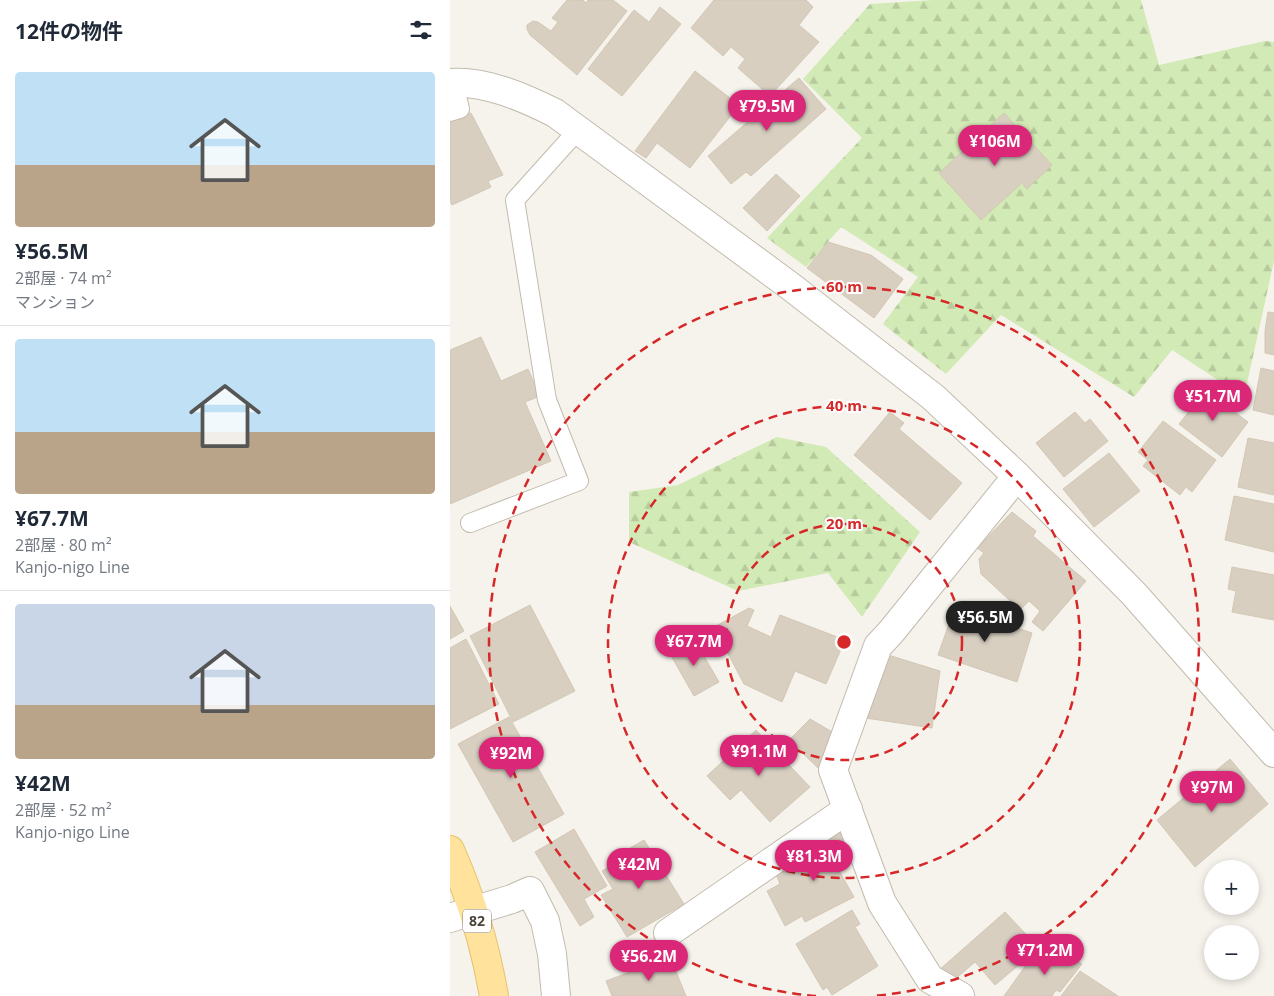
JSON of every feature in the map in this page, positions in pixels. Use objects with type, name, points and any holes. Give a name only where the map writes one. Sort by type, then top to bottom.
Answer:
[{"type":"main road","name":"82","points":[[450,850],[462,914],[487,956],[494,996]]},
{"type":"street","points":[[452,83],[483,86],[508,92],[555,113],[790,286],[933,397],[1017,476],[1134,594],[1270,737]]},
{"type":"street","points":[[960,996],[930,979],[882,903],[833,770],[878,646],[892,632],[1017,476]]},
{"type":"street","points":[[668,933],[848,809]]},
{"type":"street","points":[[462,914],[530,891],[545,921],[552,954],[556,996]]},
{"type":"lane","points":[[450,112],[460,109],[452,83]]},
{"type":"lane","points":[[470,523],[579,481],[547,400],[515,200],[578,130]]},
{"type":"green space","points":[[933,0],[1141,0],[1159,65],[1265,41],[1274,42],[1274,261],[1244,397],[1172,350],[1134,397],[1001,315],[946,374],[883,324],[918,277],[841,227],[806,267],[767,238],[862,138],[803,79],[870,4]]},
{"type":"green space","points":[[777,437],[826,447],[920,532],[862,617],[828,573],[738,591],[629,542],[629,492],[678,485]]},
{"type":"building","points":[[567,0],[583,0],[586,3],[588,0],[613,0],[627,11],[577,75],[530,35],[527,29],[527,25],[533,21],[538,22],[551,31],[558,22],[552,18]]},
{"type":"building","points":[[714,0],[806,0],[813,7],[799,25],[819,42],[770,96],[738,68],[745,59],[731,47],[723,56],[691,28]]},
{"type":"building","points":[[660,7],[681,24],[622,96],[588,69],[634,10],[649,22]]},
{"type":"building","points":[[695,71],[739,105],[690,168],[657,143],[646,158],[635,151]]},
{"type":"building","points":[[799,78],[826,109],[751,176],[746,172],[731,184],[708,156]]},
{"type":"building","points":[[471,113],[503,175],[488,181],[491,187],[452,205],[450,201],[450,122]]},
{"type":"building","points":[[1004,113],[1052,165],[1027,189],[1022,183],[981,220],[939,173]]},
{"type":"building","points":[[776,174],[800,196],[767,231],[743,208]]},
{"type":"building","points":[[828,242],[871,255],[903,279],[874,318],[807,268]]},
{"type":"building","points":[[1268,312],[1274,313],[1274,355],[1265,353],[1265,331]]},
{"type":"building","points":[[481,337],[501,381],[528,369],[540,396],[525,402],[551,461],[450,504],[450,350]]},
{"type":"building","points":[[1261,368],[1274,371],[1274,415],[1253,410]]},
{"type":"building","points":[[1205,390],[1248,422],[1222,457],[1179,424],[1191,409],[1183,403],[1190,394],[1197,400]]},
{"type":"building","points":[[890,412],[904,423],[899,429],[962,483],[930,520],[854,455]]},
{"type":"building","points":[[1075,412],[1085,423],[1090,419],[1108,441],[1064,477],[1036,443]]},
{"type":"building","points":[[1163,421],[1216,460],[1192,492],[1186,487],[1180,495],[1143,466],[1148,460],[1138,452]]},
{"type":"building","points":[[1248,438],[1274,443],[1274,495],[1238,487]]},
{"type":"building","points":[[1109,453],[1140,491],[1094,527],[1063,489]]},
{"type":"building","points":[[1234,496],[1274,504],[1274,552],[1225,540]]},
{"type":"building","points":[[1012,512],[1036,531],[1033,536],[1086,581],[1043,631],[1032,622],[1040,611],[1029,601],[1020,610],[981,574],[979,559],[984,553],[977,548]]},
{"type":"building","points":[[1232,567],[1274,575],[1274,620],[1232,612],[1236,591],[1228,589]]},
{"type":"building","points":[[956,604],[990,615],[988,618],[1032,633],[1017,682],[938,655]]},
{"type":"building","points":[[530,605],[575,691],[513,722],[470,636]]},
{"type":"building","points":[[450,606],[464,631],[450,639]]},
{"type":"building","points":[[749,608],[754,610],[747,626],[771,637],[780,615],[845,640],[826,684],[795,671],[782,702],[744,684],[714,627]]},
{"type":"building","points":[[466,639],[499,704],[450,729],[450,648]]},
{"type":"building","points":[[694,639],[719,682],[694,696],[669,652]]},
{"type":"building","points":[[888,655],[940,671],[932,728],[859,717]]},
{"type":"building","points":[[509,717],[564,814],[513,842],[458,744]]},
{"type":"building","points":[[810,719],[834,733],[818,768],[789,740]]},
{"type":"building","points":[[756,730],[810,787],[770,822],[741,790],[730,800],[707,776]]},
{"type":"building","points":[[1230,759],[1268,804],[1195,867],[1157,820]]},
{"type":"building","points":[[574,829],[607,886],[584,899],[594,917],[580,926],[535,852]]},
{"type":"building","points":[[841,829],[854,860],[838,869],[854,897],[805,922],[802,916],[785,926],[767,891],[780,884],[776,874]]},
{"type":"building","points":[[644,840],[684,904],[627,937],[601,895],[613,889],[602,871],[621,860],[618,855]]},
{"type":"building","points":[[852,910],[860,924],[855,927],[878,966],[832,995],[827,987],[823,990],[796,944]]},
{"type":"building","points":[[1005,912],[1039,948],[995,985],[975,962],[953,981],[938,971]]},
{"type":"building","points":[[1059,949],[1082,964],[1060,992],[1056,990],[1052,996],[1004,996],[1034,954],[1048,964]]},
{"type":"building","points":[[670,957],[686,996],[612,996],[606,981]]},
{"type":"building","points":[[1080,971],[1118,996],[1061,996]]}]
